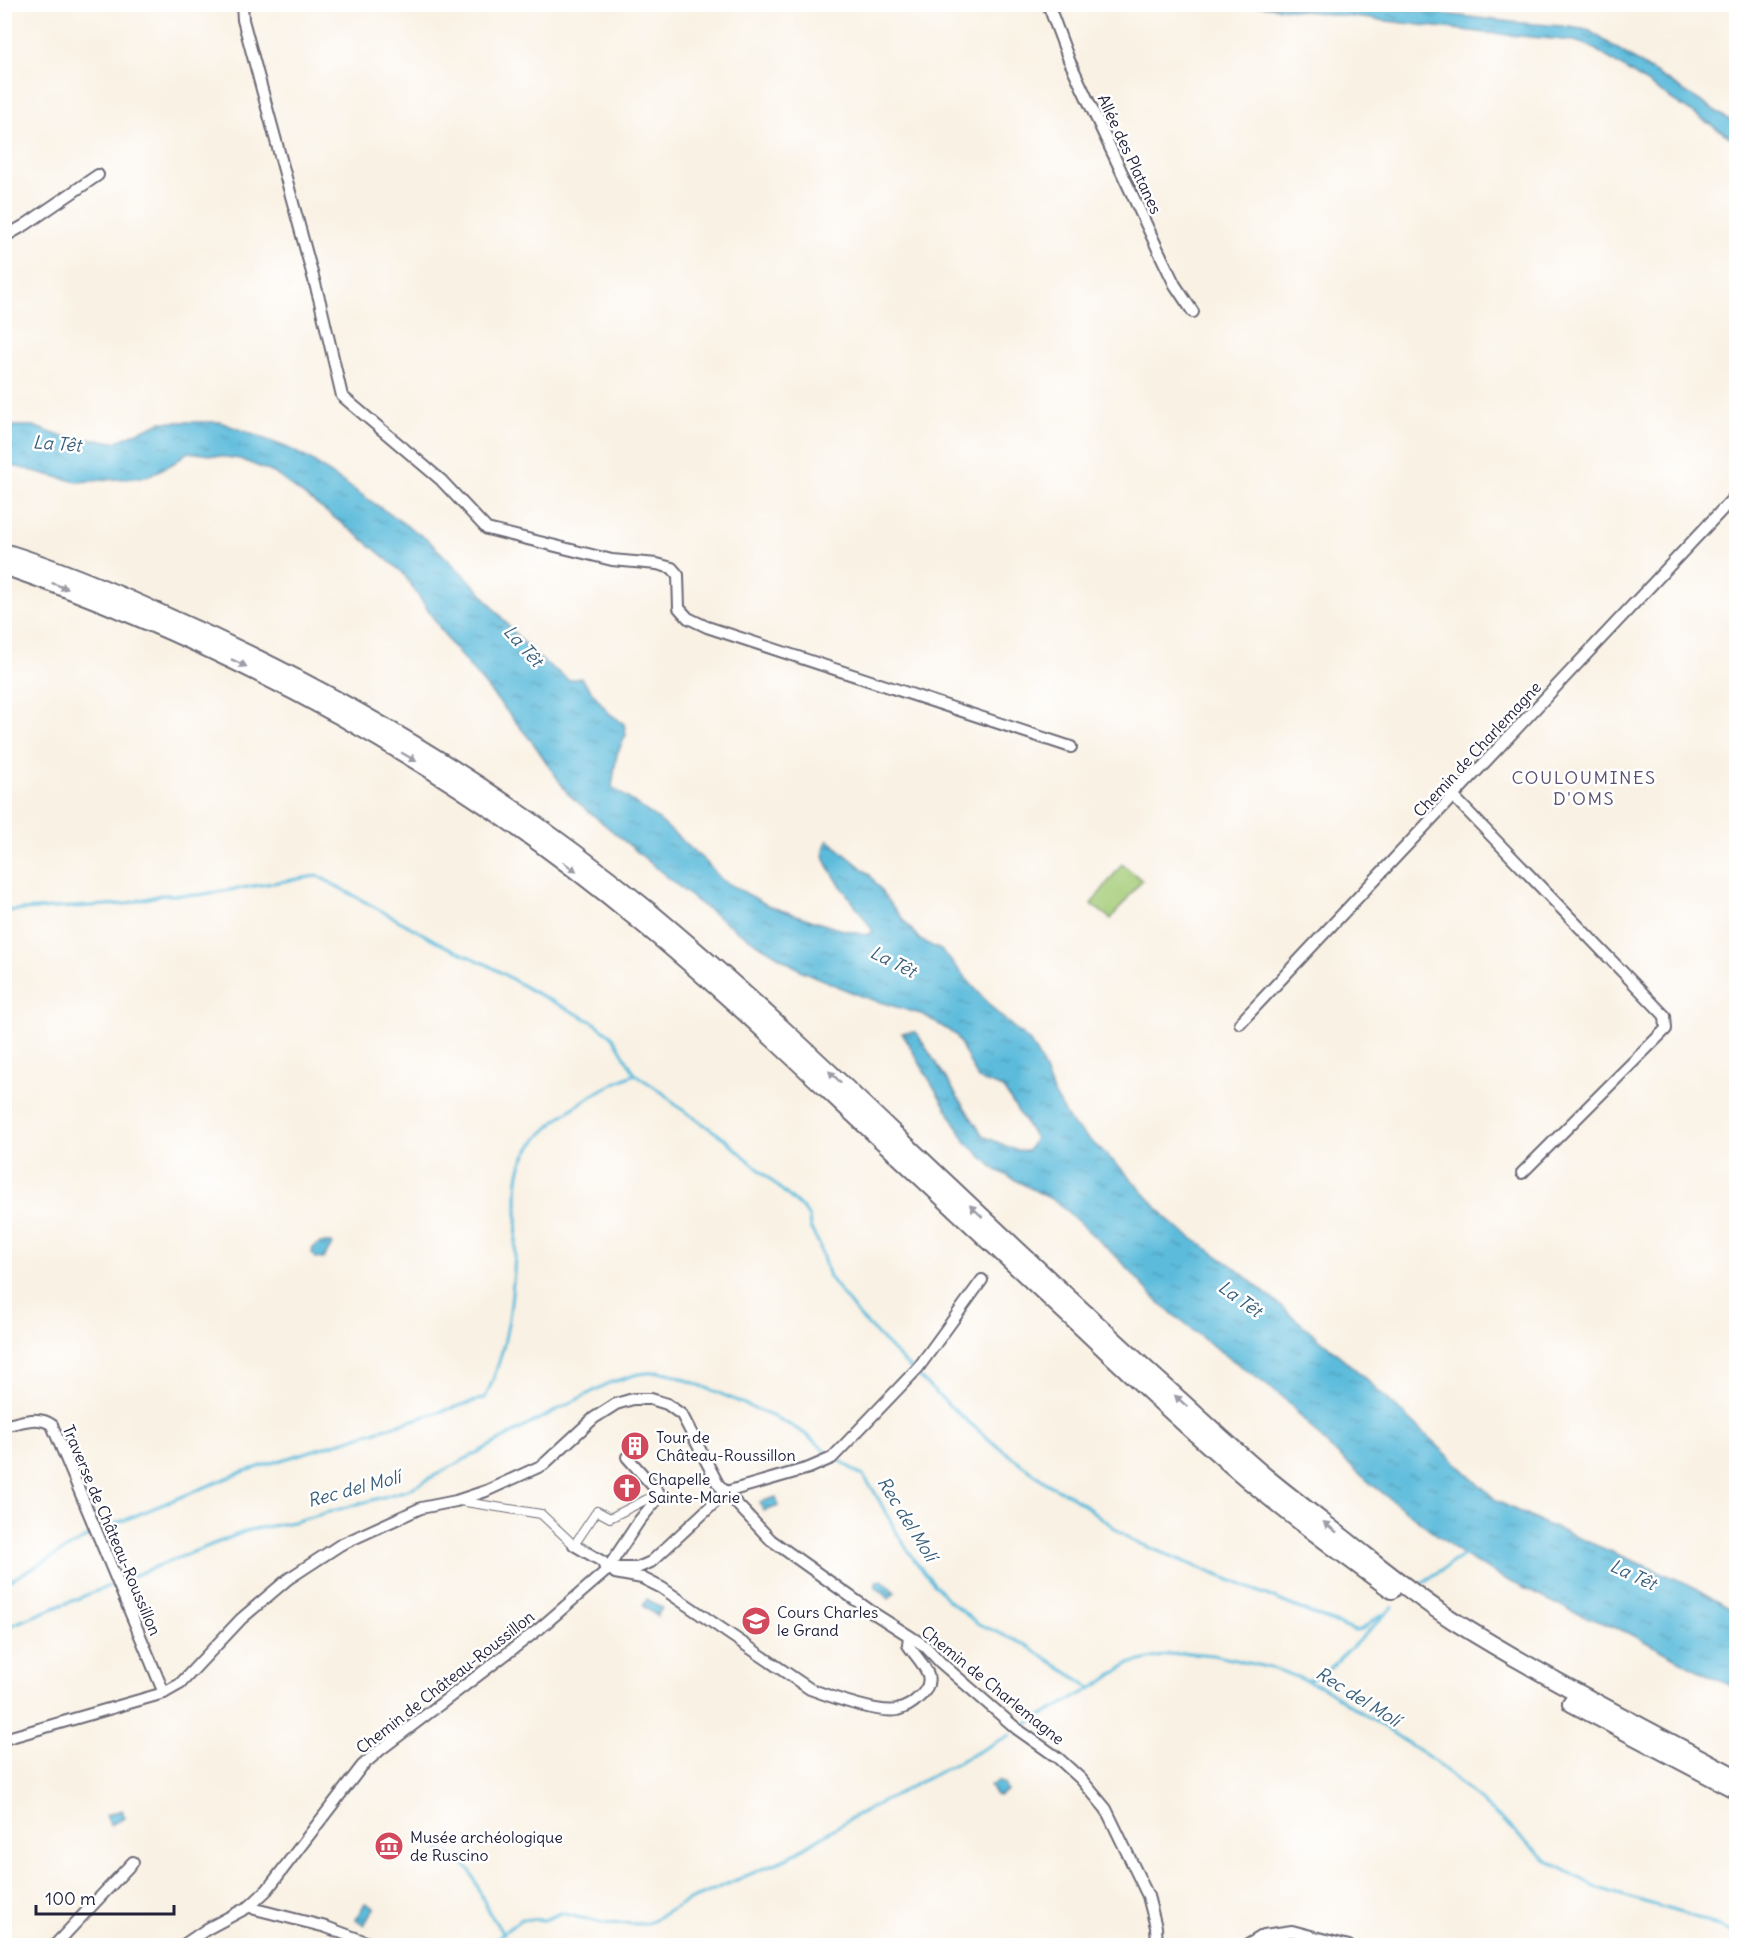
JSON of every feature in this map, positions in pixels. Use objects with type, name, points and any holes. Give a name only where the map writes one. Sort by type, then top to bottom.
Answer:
[{"type":"highway","points":[[4,552],[60,570],[121,595],[262,660],[394,732],[510,807],[614,883],[718,970],[813,1056],[1079,1309],[1266,1477],[1404,1585],[1451,1618],[1564,1686],[1737,1777]]},
{"type":"highway","points":[[4,566],[85,595],[148,621],[249,668],[428,768],[526,835],[639,920],[721,990],[1161,1402],[1291,1514],[1409,1602],[1504,1663],[1585,1710],[1737,1790]]},
{"type":"street","points":[[242,4],[243,20],[320,302],[342,396],[441,480],[487,529],[612,560],[657,564],[672,568],[678,576],[679,608],[688,618],[707,627],[1071,747]]},
{"type":"street","name":"Allée des Platanes","points":[[1048,4],[1069,60],[1165,266],[1174,285],[1193,312]]},
{"type":"street","points":[[4,237],[99,175]]},
{"type":"street","name":"Chemin de Charlemagne","points":[[1240,1023],[1737,495]]},
{"type":"street","points":[[1453,796],[1665,1016],[1666,1029],[1522,1173]]},
{"type":"street","points":[[606,1571],[615,1568],[637,1568],[651,1562],[726,1492],[809,1467],[833,1456],[912,1374],[982,1280]]},
{"type":"street","name":"Chemin de Charlemagne","points":[[164,1693],[180,1684],[248,1612],[288,1579],[340,1545],[421,1508],[456,1501],[543,1466],[594,1418],[616,1404],[633,1399],[651,1399],[667,1404],[682,1415],[718,1484],[771,1540],[874,1614],[925,1646],[940,1662],[1017,1729],[1058,1758],[1082,1779],[1106,1809],[1148,1896],[1156,1927],[1157,1946]]},
{"type":"street","name":"Traverse de Château-Roussillon","points":[[4,1426],[30,1419],[47,1421],[52,1425],[164,1693]]},
{"type":"street","points":[[574,1545],[597,1511],[610,1518],[659,1492],[627,1457]]},
{"type":"street","name":"Chemin de Château-Roussillon","points":[[182,1946],[207,1929],[250,1906],[267,1890],[362,1766],[539,1629],[606,1571],[639,1521],[658,1498],[659,1492]]},
{"type":"street","points":[[456,1501],[541,1515],[574,1545],[603,1562],[606,1571]]},
{"type":"street","points":[[606,1571],[642,1578],[662,1588],[810,1689],[830,1697],[880,1709],[896,1710],[912,1704],[927,1691],[930,1683],[928,1673],[908,1645],[909,1636]]},
{"type":"street","points":[[4,1739],[164,1693]]},
{"type":"street","points":[[54,1946],[133,1862]]},
{"type":"street","points":[[250,1906],[385,1946]]},
{"type":"street","points":[[1246,1946],[1264,1935],[1292,1931],[1349,1946]]},
{"type":"green space","points":[[1122,864],[1142,880],[1111,919],[1091,904]]},
{"type":"water","points":[[1254,5],[1371,5],[1588,30],[1736,124],[1736,141],[1590,46],[1574,41]]},
{"type":"water","name":"La Têt","points":[[161,422],[220,422],[288,448],[309,459],[428,540],[476,587],[517,636],[540,659],[569,680],[581,678],[609,713],[624,724],[626,735],[617,754],[612,787],[658,819],[706,862],[722,880],[769,906],[835,928],[865,935],[873,932],[830,870],[824,853],[828,840],[870,875],[920,940],[941,950],[996,1012],[1030,1042],[1042,1063],[1052,1090],[1071,1123],[1124,1171],[1173,1225],[1234,1267],[1353,1367],[1497,1501],[1536,1520],[1688,1584],[1736,1612],[1736,1688],[1629,1633],[1573,1612],[1501,1577],[1463,1555],[1371,1484],[1328,1446],[1283,1397],[1206,1341],[1158,1302],[1123,1263],[1057,1202],[996,1170],[966,1142],[902,1033],[916,1032],[983,1136],[1015,1150],[1028,1151],[1035,1138],[1003,1088],[978,1079],[956,1035],[924,1015],[863,997],[802,971],[739,932],[696,901],[568,794],[534,744],[450,643],[403,573],[360,537],[274,473],[240,459],[188,452],[174,463],[146,477],[77,482],[5,464],[5,426],[33,426],[60,436],[115,442]]},
{"type":"water","points":[[320,1243],[331,1243],[332,1245],[323,1259],[315,1258],[312,1253],[313,1248]]},
{"type":"water","points":[[776,1497],[779,1506],[763,1511],[760,1502]]},
{"type":"water","points":[[882,1580],[895,1592],[889,1599],[876,1587],[876,1582]]},
{"type":"water","points":[[647,1599],[662,1608],[657,1616],[643,1606]]},
{"type":"water","points":[[998,1781],[1004,1784],[1007,1791],[999,1796],[990,1786]]},
{"type":"water","points":[[122,1810],[125,1818],[110,1825],[106,1815]]},
{"type":"water","points":[[365,1903],[374,1908],[364,1925],[356,1919]]},
{"type":"waterway","points":[[4,911],[125,904],[161,895],[198,895],[320,877],[443,945],[488,965],[532,991],[595,1023],[613,1037],[635,1074],[725,1139],[804,1210],[809,1217],[810,1227],[819,1244],[829,1277],[859,1316],[912,1370]]},
{"type":"waterway","points":[[100,1530],[242,1472],[485,1398],[501,1356],[510,1314],[518,1183],[524,1158],[544,1132],[573,1108],[605,1088],[635,1074]]},
{"type":"waterway","name":"Rec del Molí","points":[[120,1581],[249,1530],[293,1522],[408,1490],[609,1383],[638,1374],[668,1373],[712,1390],[785,1422],[805,1434],[827,1452]]},
{"type":"waterway","points":[[917,1375],[991,1441],[1049,1485],[1072,1496],[1131,1540],[1355,1631],[1386,1614]]},
{"type":"waterway","name":"Rec del Molí","points":[[836,1458],[864,1477],[915,1561],[947,1599],[977,1623],[1026,1645],[1091,1688]]},
{"type":"waterway","points":[[4,1584],[93,1534]]},
{"type":"waterway","points":[[1422,1583],[1465,1554]]},
{"type":"waterway","name":"Rec del Molí","points":[[4,1628],[114,1584]]},
{"type":"waterway","points":[[1307,1680],[1324,1674],[1393,1607]]},
{"type":"waterway","name":"Rec del Molí","points":[[1025,1725],[1098,1685],[1128,1664],[1166,1655],[1190,1653],[1213,1655],[1275,1669],[1321,1686],[1435,1761],[1548,1861],[1598,1888],[1698,1918],[1736,1934]]},
{"type":"waterway","points":[[491,1946],[493,1941],[521,1919],[544,1920],[561,1913],[602,1923],[646,1924],[685,1902],[788,1858],[851,1818],[1010,1735]]},
{"type":"waterway","points":[[432,1843],[460,1860],[470,1870],[489,1912],[503,1934]]},
{"type":"place","name":"Tour de Château-Roussillon","points":[[635,1446]]},
{"type":"place","name":"Chapelle Sainte-Marie","points":[[627,1488]]},
{"type":"place","name":"Cours Charles le Grand","points":[[756,1621]]},
{"type":"place","name":"Musée archéologique de Ruscino","points":[[389,1846]]},
{"type":"district","name":"COULOUMINES D'OMS","points":[[1584,788]]}]
